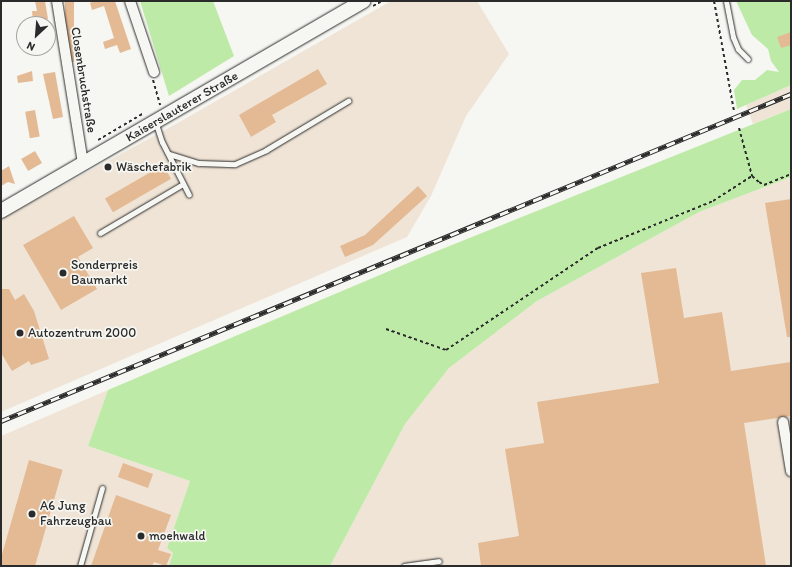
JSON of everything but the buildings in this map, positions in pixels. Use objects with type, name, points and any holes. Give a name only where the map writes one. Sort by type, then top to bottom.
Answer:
[{"type":"main road","name":"Kaiserslauterer Straße","points":[[1,211],[156,123],[363,1]]},
{"type":"street","name":"Closenbruchstraße","points":[[57,1],[83,164]]},
{"type":"street","points":[[130,1],[154,72]]},
{"type":"street","points":[[783,422],[791,471]]},
{"type":"lane","points":[[726,1],[733,37],[738,49],[748,59]]},
{"type":"lane","points":[[169,154],[199,163],[235,164],[266,150],[348,101]]},
{"type":"lane","points":[[156,123],[189,195]]},
{"type":"lane","points":[[100,233],[183,184]]},
{"type":"lane","points":[[80,566],[102,488]]},
{"type":"lane","points":[[404,566],[439,561]]},
{"type":"path","points":[[714,1],[734,111]]},
{"type":"path","points":[[154,72],[152,77],[161,106],[156,123]]},
{"type":"path","points":[[739,128],[752,176],[764,185],[791,174]]},
{"type":"path","points":[[386,329],[446,350],[598,248],[713,201],[752,176]]},
{"type":"shaded area","points":[[391,1],[477,1],[509,54],[466,116],[431,196],[407,237],[1,412],[1,219],[174,125]]},
{"type":"shaded area","points":[[791,85],[791,109],[753,124],[746,105]]},
{"type":"shaded area","points":[[791,177],[791,566],[330,566],[405,424],[449,368],[537,301],[699,212]]},
{"type":"shaded area","points":[[108,390],[88,446],[190,481],[167,548],[173,553],[169,566],[1,566],[1,436]]},
{"type":"green space","points":[[140,1],[213,1],[234,56],[169,96]]},
{"type":"green space","points":[[736,1],[791,1],[791,85],[737,109],[734,90],[742,80],[755,80],[767,70],[779,72],[771,61],[768,49],[752,35]]},
{"type":"green space","points":[[791,109],[791,177],[699,212],[537,301],[449,368],[405,424],[330,566],[169,566],[173,553],[167,548],[190,481],[88,446],[108,390],[427,255]]},
{"type":"railway","points":[[1,421],[791,94]]},
{"type":"place","name":"Wäschefabrik","points":[[108,167]]},
{"type":"place","name":"Sonderpreis Baumarkt","points":[[63,273]]},
{"type":"place","name":"Autozentrum 2000","points":[[20,333]]},
{"type":"place","name":"A6 Jung Fahrzeugbau","points":[[32,514]]},
{"type":"place","name":"moehwald","points":[[141,536]]}]
